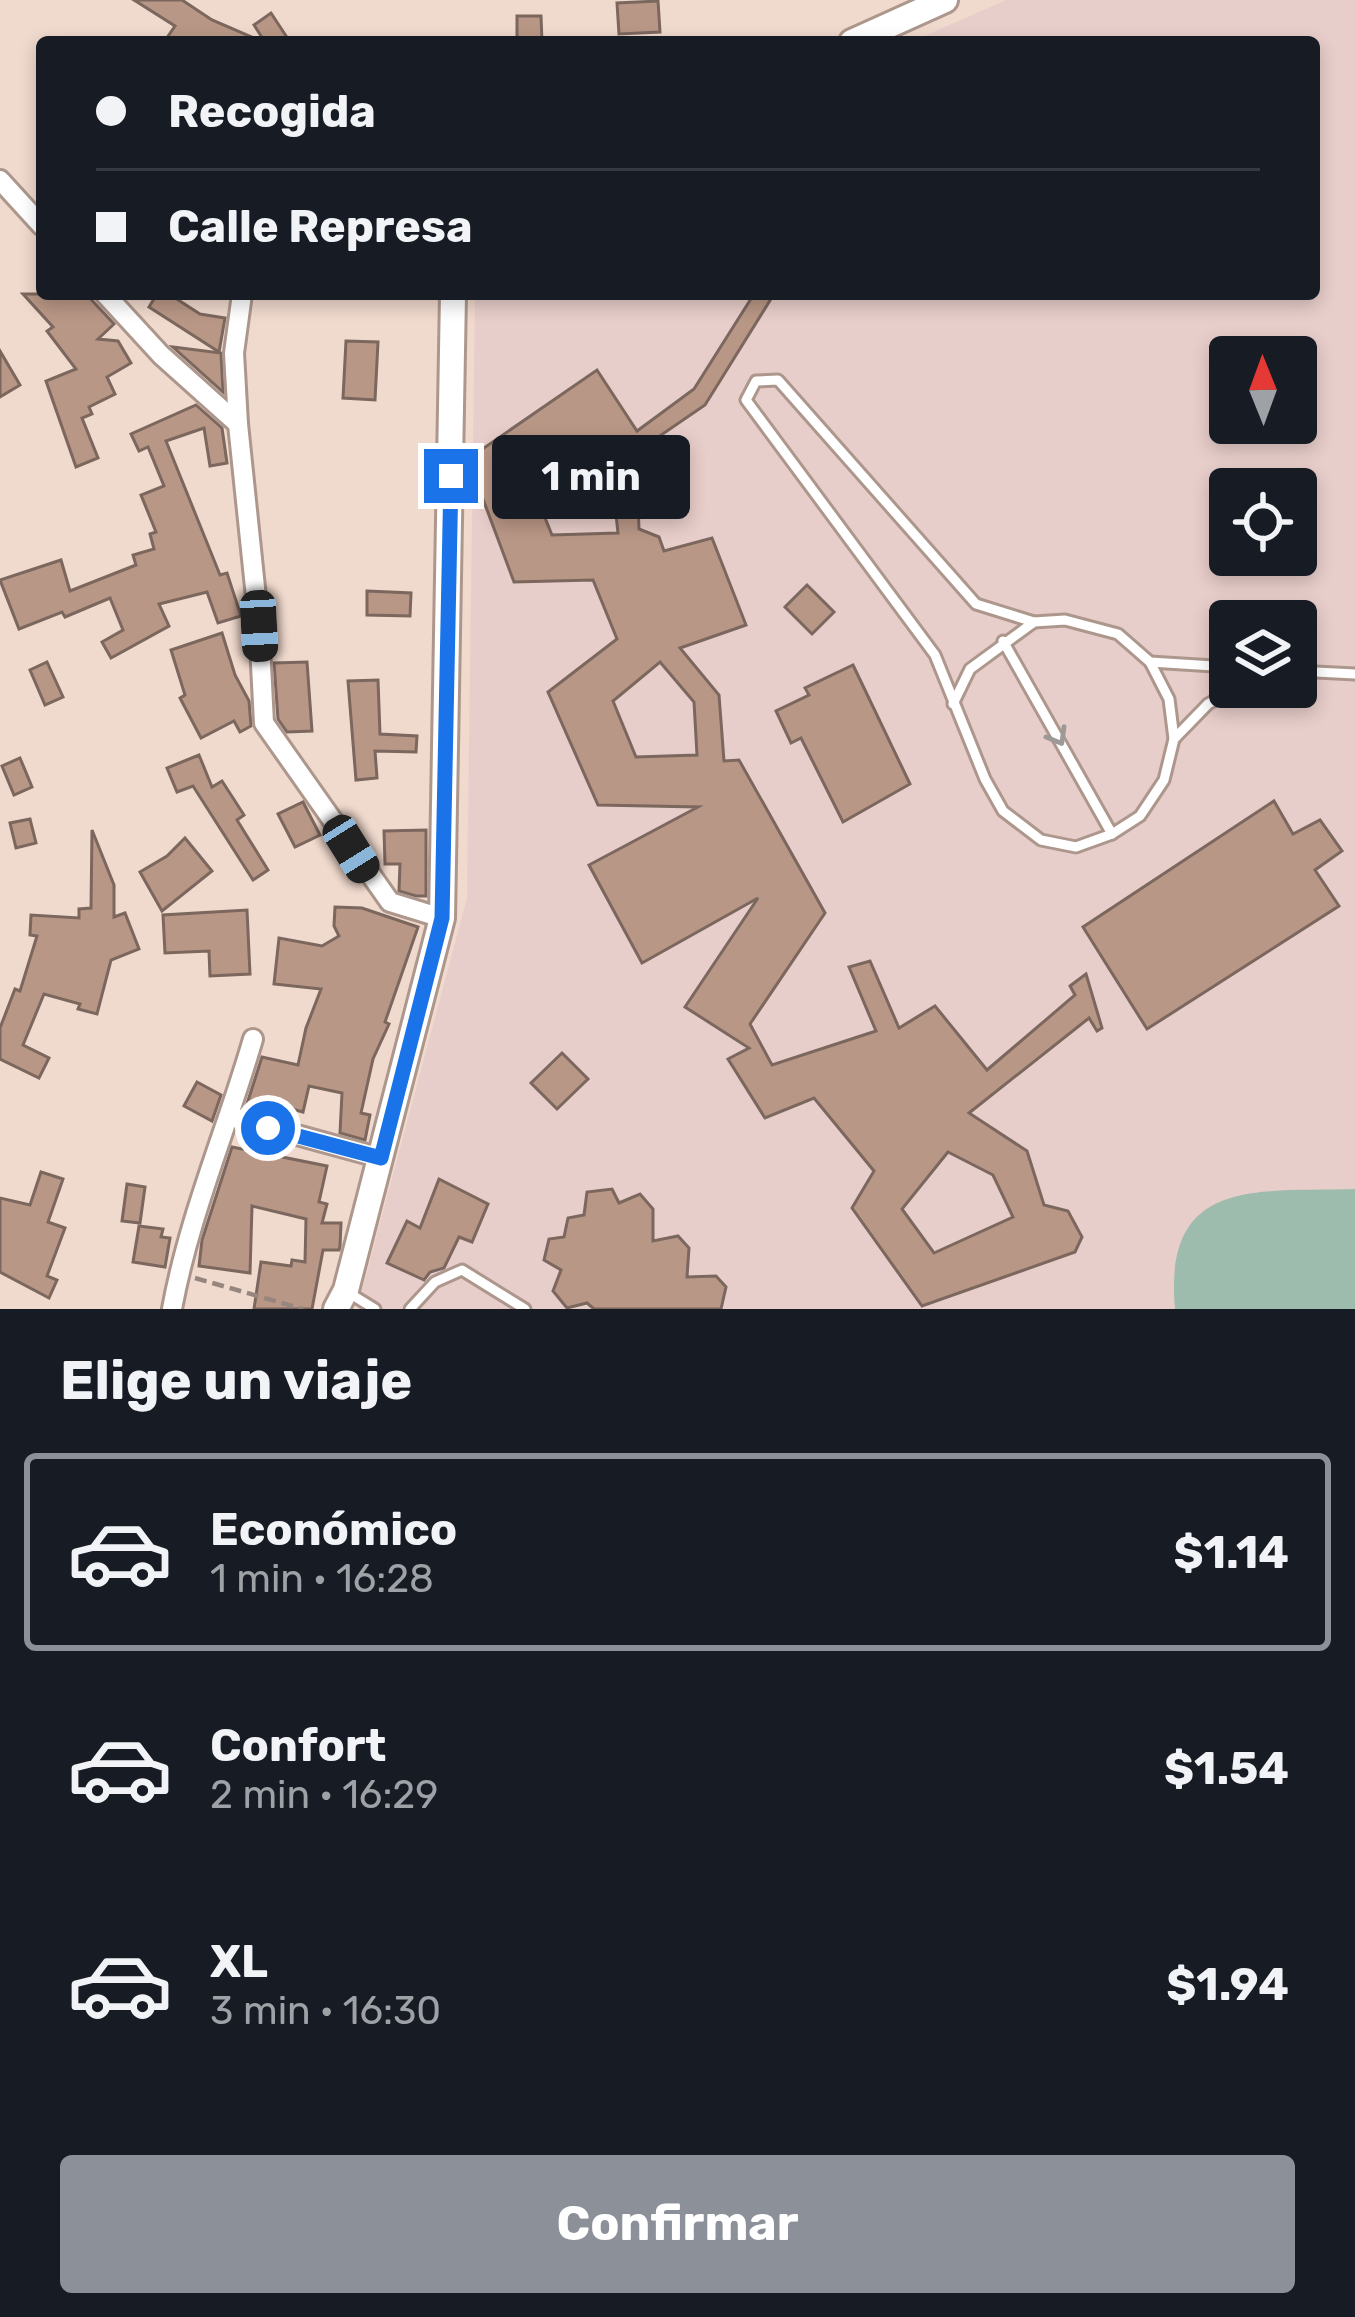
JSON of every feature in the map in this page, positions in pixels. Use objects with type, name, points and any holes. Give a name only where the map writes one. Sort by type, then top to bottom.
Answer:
[{"type":"street","points":[[865,36],[945,0]]},
{"type":"street","points":[[0,180],[36,219]]},
{"type":"street","points":[[111,300],[161,355],[238,424]]},
{"type":"street","points":[[241,300],[234,352],[264,723],[390,902],[442,918]]},
{"type":"street","points":[[341,1300],[442,918],[454,300]]},
{"type":"street","points":[[172,1309],[178,1273],[253,1039]]},
{"type":"street","points":[[231,1118],[381,1158]]},
{"type":"lane","points":[[778,380],[976,604],[1034,622],[1066,620],[1118,634],[1150,662],[1169,699],[1174,739],[1164,780],[1140,816],[1112,834],[1076,847],[1041,840],[1003,811],[935,656],[755,417],[746,400],[757,381],[778,380]]},
{"type":"lane","points":[[953,704],[970,669],[1034,622]]},
{"type":"lane","points":[[1003,641],[1112,834]]},
{"type":"lane","points":[[1150,662],[1209,666]]},
{"type":"lane","points":[[1317,673],[1355,674]]},
{"type":"lane","points":[[1174,739],[1209,703]]},
{"type":"lane","points":[[410,1309],[435,1282],[462,1270],[525,1309]]},
{"type":"lane","points":[[341,1300],[375,1309]]},
{"type":"path","points":[[178,1273],[304,1309]]},
{"type":"shaded area","points":[[1006,0],[1355,0],[1355,1309],[357,1309],[467,898],[475,300],[1320,300],[1320,36],[925,36]]},
{"type":"green space","points":[[1355,1189],[1355,1309],[1175,1309],[1175,1266],[1184,1235],[1201,1213],[1224,1200],[1252,1193]]},
{"type":"building","points":[[134,0],[182,0],[249,36],[168,36],[175,26]]},
{"type":"building","points":[[658,1],[660,32],[619,34],[617,3]]},
{"type":"building","points":[[271,13],[286,36],[261,36],[254,25]]},
{"type":"building","points":[[517,16],[541,16],[542,36],[517,36]]},
{"type":"building","points":[[23,294],[36,294],[36,300],[92,300],[114,324],[98,339],[118,341],[131,363],[107,377],[115,394],[89,407],[92,414],[82,418],[98,458],[76,467],[46,381],[76,369],[47,331],[53,327]]},
{"type":"building","points":[[153,300],[178,300],[200,314],[225,318],[219,352],[149,307]]},
{"type":"building","points":[[750,300],[770,300],[705,405],[626,459],[637,474],[639,529],[659,537],[664,551],[712,538],[746,625],[680,648],[719,695],[724,761],[739,760],[825,913],[750,1024],[772,1065],[876,1031],[849,967],[870,961],[899,1028],[935,1006],[987,1070],[1075,995],[1070,986],[1086,974],[1102,1028],[1097,1031],[1089,1018],[969,1113],[1027,1151],[1044,1205],[1068,1211],[1082,1237],[1075,1252],[922,1306],[852,1208],[874,1171],[814,1098],[765,1118],[728,1059],[749,1048],[685,1007],[758,898],[642,963],[589,865],[698,807],[598,805],[548,692],[617,639],[593,580],[514,582],[468,459],[597,370],[637,431],[694,389]],"holes":[[[578,437],[612,477],[618,533],[552,535],[528,476]],[[660,662],[694,702],[697,755],[636,757],[613,701]],[[948,1152],[993,1175],[1013,1217],[934,1253],[902,1209]]]},
{"type":"building","points":[[346,341],[378,342],[375,400],[343,398]]},
{"type":"building","points":[[173,347],[221,353],[223,392]]},
{"type":"building","points":[[0,351],[20,385],[0,397]]},
{"type":"building","points":[[196,405],[222,428],[227,463],[210,466],[204,428],[166,441],[220,575],[227,573],[241,616],[218,623],[207,592],[159,604],[169,626],[111,658],[102,642],[123,630],[110,598],[19,629],[0,580],[61,560],[70,591],[136,565],[133,555],[154,549],[150,534],[156,532],[141,495],[164,486],[148,447],[139,451],[131,434]]},
{"type":"building","points":[[807,585],[834,612],[812,634],[785,607]]},
{"type":"building","points":[[367,591],[411,593],[410,616],[367,615]]},
{"type":"building","points":[[222,633],[249,701],[251,726],[240,732],[234,721],[201,738],[180,698],[185,695],[171,650]]},
{"type":"building","points":[[47,662],[63,697],[45,705],[30,670]]},
{"type":"building","points":[[307,662],[312,731],[287,732],[278,719],[274,663]]},
{"type":"building","points":[[853,665],[910,784],[843,822],[801,738],[791,743],[776,711],[809,695],[805,688]]},
{"type":"building","points":[[378,680],[380,734],[417,736],[416,752],[375,751],[377,778],[356,780],[348,681]]},
{"type":"building","points":[[199,755],[212,787],[222,781],[244,815],[237,820],[268,870],[253,880],[193,786],[177,792],[167,768]]},
{"type":"building","points":[[20,758],[32,787],[14,795],[2,766]]},
{"type":"building","points":[[1274,801],[1293,834],[1320,820],[1342,851],[1315,870],[1339,906],[1147,1029],[1083,927]]},
{"type":"building","points":[[303,802],[320,835],[295,847],[278,814]]},
{"type":"building","points":[[30,819],[36,843],[16,848],[10,823]]},
{"type":"building","points":[[92,830],[114,885],[114,917],[125,913],[139,949],[111,960],[97,1014],[44,994],[23,1045],[49,1058],[39,1078],[0,1059],[0,1028],[15,989],[20,991],[37,936],[30,935],[31,915],[79,918],[79,909],[91,908]]},
{"type":"building","points":[[426,830],[426,896],[416,896],[399,891],[400,864],[385,864],[384,831]]},
{"type":"building","points":[[185,838],[212,871],[162,911],[140,872]]},
{"type":"building","points":[[335,907],[362,908],[418,927],[385,1022],[389,1024],[373,1059],[361,1113],[370,1115],[365,1140],[340,1133],[342,1093],[309,1086],[303,1112],[289,1108],[287,1118],[246,1107],[262,1057],[298,1065],[321,989],[274,984],[279,938],[322,946],[339,936]]},
{"type":"building","points":[[247,910],[250,974],[210,976],[209,951],[165,953],[163,915]]},
{"type":"building","points":[[562,1053],[588,1079],[557,1109],[531,1083]]},
{"type":"building","points":[[197,1082],[221,1095],[212,1121],[184,1106]]},
{"type":"building","points":[[232,1147],[327,1166],[319,1202],[327,1204],[322,1223],[341,1223],[340,1246],[339,1250],[323,1250],[312,1309],[254,1309],[261,1262],[291,1266],[292,1260],[305,1262],[306,1219],[252,1206],[250,1273],[199,1266],[202,1240]]},
{"type":"building","points":[[41,1172],[63,1179],[48,1222],[65,1228],[47,1276],[57,1280],[49,1298],[0,1272],[0,1198],[30,1205]]},
{"type":"building","points":[[439,1179],[488,1204],[472,1242],[459,1237],[444,1268],[430,1272],[424,1280],[387,1263],[407,1221],[420,1228]]},
{"type":"building","points":[[127,1184],[145,1187],[140,1223],[122,1221]]},
{"type":"building","points":[[612,1189],[619,1203],[640,1194],[653,1209],[653,1241],[678,1236],[689,1248],[687,1277],[716,1276],[726,1287],[721,1309],[594,1309],[587,1303],[567,1308],[553,1291],[561,1270],[544,1260],[549,1239],[564,1237],[568,1218],[584,1215],[587,1192]]},
{"type":"building","points":[[139,1226],[163,1229],[161,1237],[170,1238],[165,1267],[133,1262]]},
{"type":"route","points":[[268,1128],[381,1158],[442,918],[451,476]]}]
